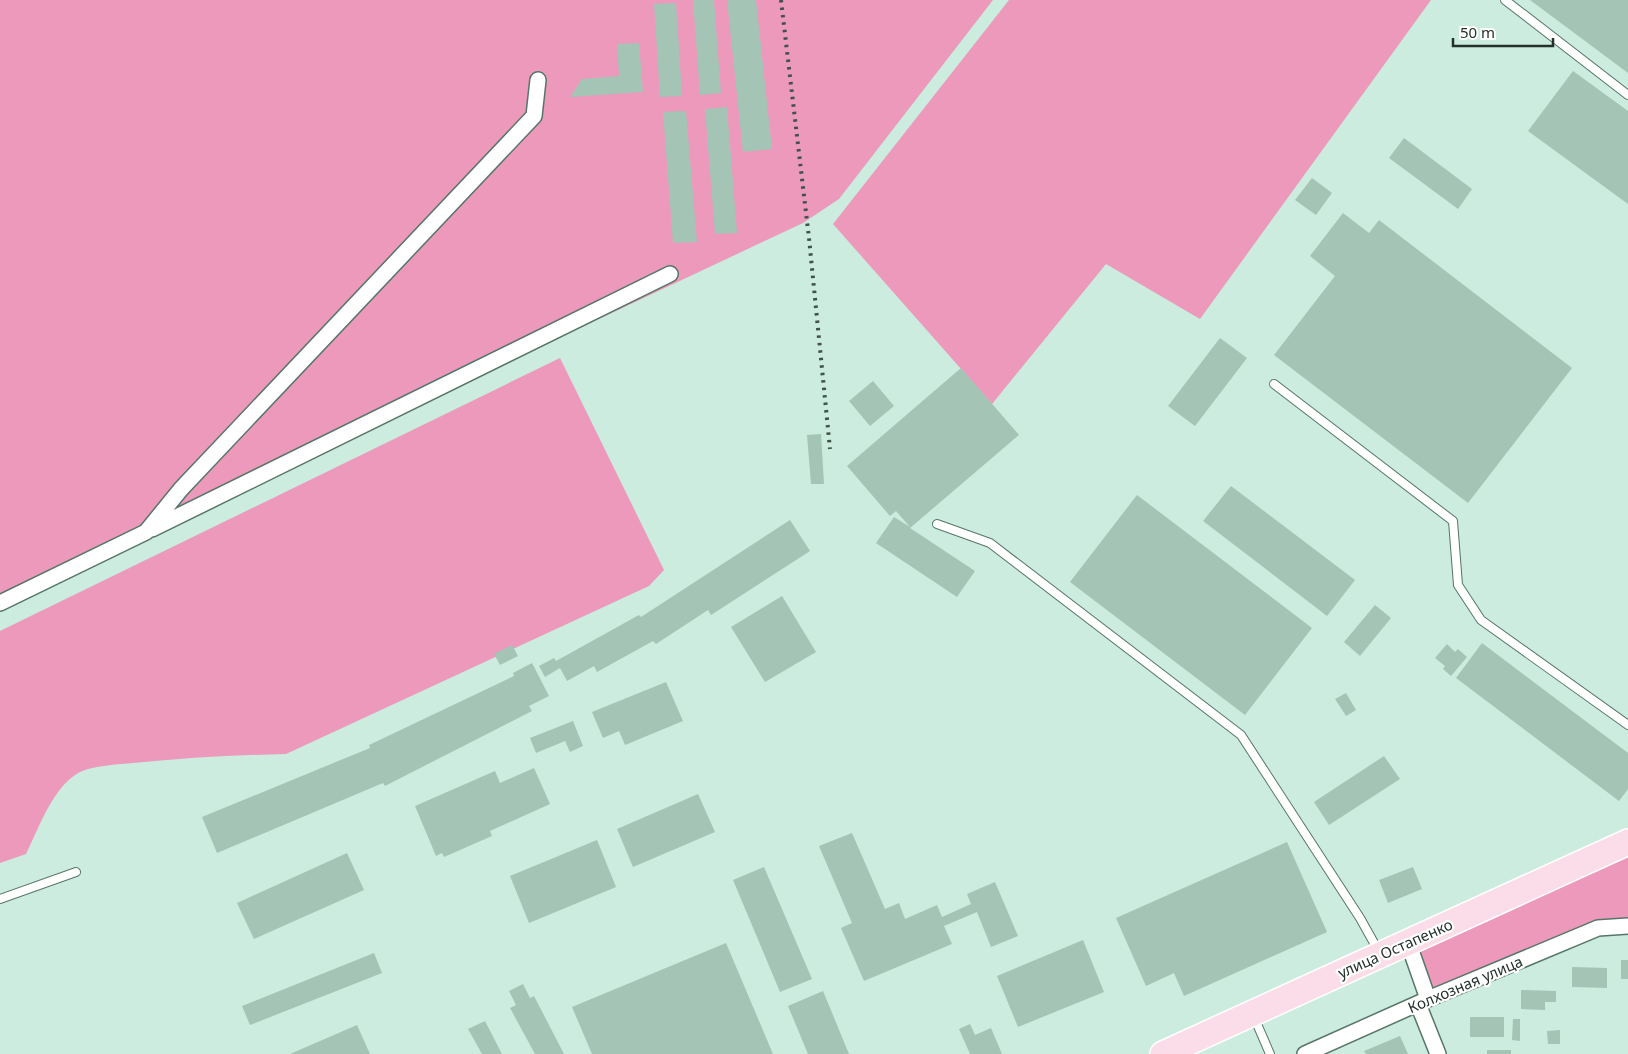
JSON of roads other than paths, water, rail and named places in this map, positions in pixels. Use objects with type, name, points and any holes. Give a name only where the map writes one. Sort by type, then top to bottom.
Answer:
[{"type":"main road","name":"улица Остапенко","points":[[1162,1054],[1628,842]]},
{"type":"street","points":[[146,532],[181,489],[534,116],[538,80]]},
{"type":"street","points":[[0,603],[670,274]]},
{"type":"street","name":"Колхозная улица","points":[[1305,1054],[1598,928],[1628,926]]},
{"type":"street","points":[[1408,942],[1438,1054]]},
{"type":"lane","points":[[1505,0],[1628,95]]},
{"type":"lane","points":[[1274,384],[1453,521],[1458,585],[1481,620],[1628,725]]},
{"type":"lane","points":[[936,524],[990,543],[1241,735],[1360,918],[1381,955]]},
{"type":"lane","points":[[0,900],[76,872]]},
{"type":"lane","points":[[1252,1013],[1270,1054]]},
{"type":"railway","points":[[781,0],[809,238],[830,449]]}]
